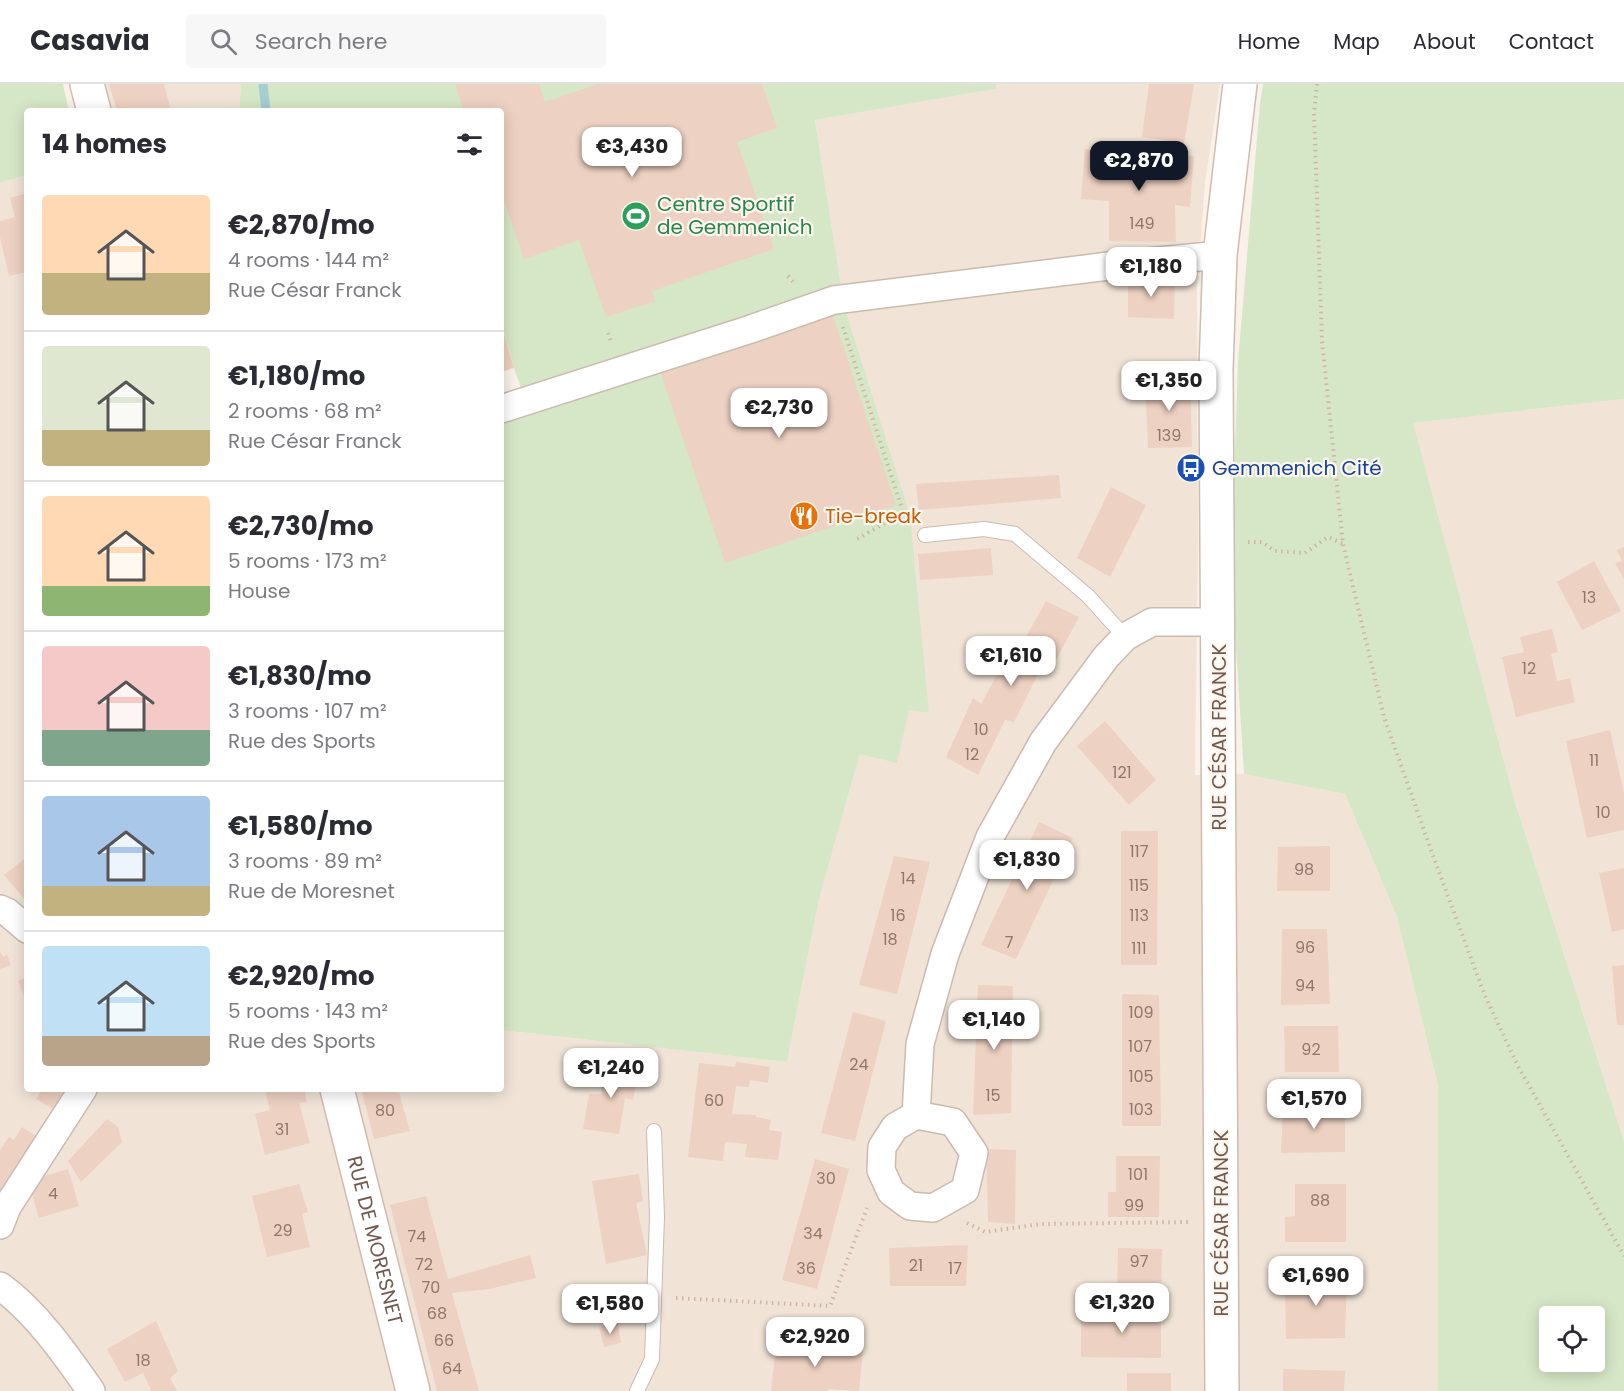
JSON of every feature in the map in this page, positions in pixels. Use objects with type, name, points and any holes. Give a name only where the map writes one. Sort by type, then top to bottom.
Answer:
[{"type":"main road","points":[[87,84],[93,108]]},
{"type":"main road","name":"RUE CÉSAR FRANCK","points":[[1222,1391],[1216,368],[1220,255],[1240,84]]},
{"type":"main road","name":"RUE DE MORESNET","points":[[338,1092],[413,1391]]},
{"type":"street","points":[[504,408],[834,300],[1117,265],[1220,255]]},
{"type":"street","points":[[916,1115],[920,1044],[945,954],[990,837],[1042,742],[1106,657],[1125,637],[1152,622],[1218,622]]},
{"type":"street","points":[[0,909],[24,926]]},
{"type":"street","points":[[0,1225],[7,1207],[81,1092]]},
{"type":"street","points":[[916,1115],[953,1122],[974,1153],[965,1190],[933,1208],[910,1206],[891,1192],[880,1170],[882,1146],[895,1127],[916,1115]]},
{"type":"street","points":[[0,1286],[16,1297],[66,1355],[91,1391]]},
{"type":"lane","points":[[925,535],[984,529],[1015,534],[1088,596],[1125,637]]},
{"type":"lane","points":[[637,1391],[652,1359],[657,1217],[654,1131]]},
{"type":"path","points":[[1317,84],[1314,112],[1322,341],[1343,544],[1384,717],[1485,996],[1518,1066],[1624,1256]]},
{"type":"path","points":[[834,300],[903,512],[854,541]]},
{"type":"path","points":[[1217,538],[1262,542],[1275,551],[1305,553],[1328,537],[1343,544]]},
{"type":"path","points":[[654,1297],[830,1306],[880,1170]]},
{"type":"path","points":[[933,1208],[986,1232],[1041,1224],[1221,1222]]},
{"type":"shaded area","points":[[105,84],[241,84],[239,108],[110,108]]},
{"type":"shaded area","points":[[996,84],[1220,84],[1205,183],[1197,289],[1198,551],[1195,775],[1244,774],[1345,794],[1397,917],[1438,1086],[1545,1306],[1539,1306],[1539,1372],[1604,1372],[1624,1391],[0,1391],[0,183],[24,176],[24,1092],[504,1092],[504,1030],[787,1062],[819,899],[860,754],[909,710],[929,713],[844,306],[815,120],[996,89]]},
{"type":"shaded area","points":[[1624,399],[1624,1141],[1514,799],[1412,423]]},
{"type":"green space","points":[[0,84],[63,84],[68,108],[24,108],[24,176],[0,183]]},
{"type":"green space","points":[[241,84],[996,84],[996,89],[815,120],[841,286],[814,292],[804,303],[523,394],[504,332],[504,108],[239,108]]},
{"type":"green space","points":[[1263,84],[1624,84],[1624,399],[1413,423],[1514,799],[1624,1141],[1624,1391],[1438,1391],[1438,1086],[1397,917],[1345,794],[1244,774],[1231,568],[1238,362]]},
{"type":"green space","points":[[844,306],[910,515],[929,713],[909,710],[897,763],[860,754],[819,899],[787,1062],[504,1030],[504,423],[651,375]]},
{"type":"building","points":[[109,84],[164,84],[170,108],[116,108]]},
{"type":"building","name":"Centre Sportif de Gemmenich","points":[[455,84],[539,84],[545,102],[598,84],[762,84],[777,128],[737,142],[774,249],[652,291],[655,301],[606,317],[579,240],[524,259],[504,201],[504,108],[463,108]]},
{"type":"building","points":[[1149,84],[1194,84],[1184,143],[1142,137]]},
{"type":"building","points":[[1085,149],[1194,156],[1190,207],[1175,205],[1176,242],[1109,241],[1109,201],[1081,199]]},
{"type":"building","points":[[24,194],[24,273],[9,276],[0,237],[0,221],[15,217],[10,198]]},
{"type":"building","points":[[1128,277],[1175,278],[1174,319],[1128,317]]},
{"type":"building","points":[[833,316],[896,505],[725,563],[661,374]]},
{"type":"building","points":[[504,333],[514,368],[504,371]]},
{"type":"building","points":[[1148,375],[1190,376],[1192,447],[1148,448],[1146,400]]},
{"type":"building","points":[[1059,475],[1061,498],[919,510],[916,484]]},
{"type":"building","points":[[1111,487],[1146,505],[1110,577],[1077,558]]},
{"type":"building","points":[[1624,547],[1624,579],[1615,563],[1622,561],[1617,550]]},
{"type":"building","points":[[991,548],[993,575],[920,580],[918,554]]},
{"type":"building","points":[[1594,561],[1621,611],[1582,630],[1557,582]]},
{"type":"building","points":[[1046,601],[1079,617],[1049,673],[1041,668],[1014,722],[1005,720],[978,775],[946,757],[973,698],[981,704],[1010,651],[1017,653]]},
{"type":"building","points":[[1552,629],[1558,652],[1551,654],[1557,681],[1570,678],[1575,702],[1516,717],[1502,657],[1524,652],[1520,637]]},
{"type":"building","points":[[1105,721],[1156,780],[1129,805],[1077,746]]},
{"type":"building","points":[[1610,730],[1624,793],[1624,830],[1587,838],[1566,741]]},
{"type":"building","points":[[1039,822],[1073,838],[1016,959],[981,945]]},
{"type":"building","points":[[1121,831],[1158,831],[1157,965],[1121,965]]},
{"type":"building","points":[[1330,846],[1330,891],[1277,891],[1278,847]]},
{"type":"building","points":[[894,856],[930,862],[897,994],[859,985]]},
{"type":"building","points":[[24,859],[24,898],[4,875]]},
{"type":"building","points":[[1624,868],[1624,929],[1612,932],[1599,873]]},
{"type":"building","points":[[1282,929],[1327,929],[1330,1004],[1281,1005]]},
{"type":"building","points":[[0,951],[3,957],[7,955],[11,965],[0,969]]},
{"type":"building","points":[[1624,965],[1624,1025],[1617,1025],[1612,966]]},
{"type":"building","points":[[24,978],[24,996],[18,981]]},
{"type":"building","points":[[978,985],[1013,986],[1011,1113],[973,1115]]},
{"type":"building","points":[[1122,994],[1159,995],[1161,1126],[1122,1126]]},
{"type":"building","points":[[853,1012],[886,1021],[855,1141],[821,1133]]},
{"type":"building","points":[[1284,1026],[1338,1026],[1339,1072],[1285,1072]]},
{"type":"building","points":[[607,1061],[639,1067],[633,1100],[625,1098],[619,1134],[583,1129],[589,1094],[601,1094]]},
{"type":"building","points":[[736,1062],[770,1067],[768,1083],[750,1080],[749,1087],[736,1086],[732,1114],[756,1115],[756,1117],[771,1120],[769,1130],[782,1132],[778,1160],[745,1157],[747,1144],[725,1142],[723,1161],[688,1157],[699,1063],[735,1067]]},
{"type":"building","points":[[40,1092],[63,1092],[53,1109],[36,1099]]},
{"type":"building","points":[[266,1092],[305,1092],[307,1102],[299,1103],[310,1143],[265,1155],[255,1114],[270,1110]]},
{"type":"building","points":[[362,1092],[399,1092],[410,1131],[374,1139]]},
{"type":"building","points":[[1345,1107],[1345,1152],[1281,1153],[1283,1108]]},
{"type":"building","points":[[107,1119],[118,1127],[122,1142],[81,1182],[68,1161]]},
{"type":"building","points":[[22,1127],[40,1138],[0,1200],[0,1150],[9,1137],[14,1140]]},
{"type":"building","points":[[986,1149],[1016,1150],[1015,1224],[988,1222]]},
{"type":"building","points":[[1116,1156],[1160,1156],[1159,1217],[1108,1217],[1108,1192],[1116,1192]]},
{"type":"building","points":[[815,1159],[849,1169],[817,1289],[782,1280]]},
{"type":"building","points":[[68,1169],[79,1206],[39,1218],[28,1181]]},
{"type":"building","points":[[639,1174],[643,1201],[636,1203],[647,1255],[606,1264],[592,1181]]},
{"type":"building","points":[[299,1184],[308,1212],[302,1214],[310,1247],[267,1257],[252,1196]]},
{"type":"building","points":[[1295,1184],[1346,1184],[1346,1242],[1285,1242],[1285,1217],[1295,1216]]},
{"type":"building","points":[[426,1196],[448,1279],[530,1255],[536,1278],[489,1289],[452,1293],[479,1391],[437,1391],[390,1205]]},
{"type":"building","points":[[968,1245],[966,1286],[890,1286],[889,1248]]},
{"type":"building","points":[[1118,1248],[1162,1249],[1161,1298],[1117,1299]]},
{"type":"building","points":[[1347,1276],[1345,1338],[1286,1339],[1285,1278]]},
{"type":"building","points":[[619,1290],[623,1315],[597,1320],[594,1294]]},
{"type":"building","points":[[1111,1310],[1161,1310],[1161,1358],[1081,1357],[1081,1314],[1111,1314]]},
{"type":"building","points":[[156,1321],[178,1371],[170,1378],[177,1391],[149,1391],[151,1390],[143,1373],[125,1382],[107,1349]]},
{"type":"building","points":[[618,1322],[621,1343],[604,1347],[599,1327]]},
{"type":"building","points":[[777,1339],[863,1351],[859,1391],[828,1389],[828,1391],[771,1391]]},
{"type":"building","points":[[1283,1369],[1345,1371],[1344,1391],[1283,1391]]},
{"type":"building","points":[[1127,1373],[1171,1373],[1171,1391],[1127,1391]]},
{"type":"waterway","points":[[263,84],[266,108]]},
{"type":"place","name":"Centre Sportif de Gemmenich","points":[[636,216]]},
{"type":"place","name":"Gemmenich Cité","points":[[1191,468]]},
{"type":"place","name":"Tie-break","points":[[804,516]]}]
